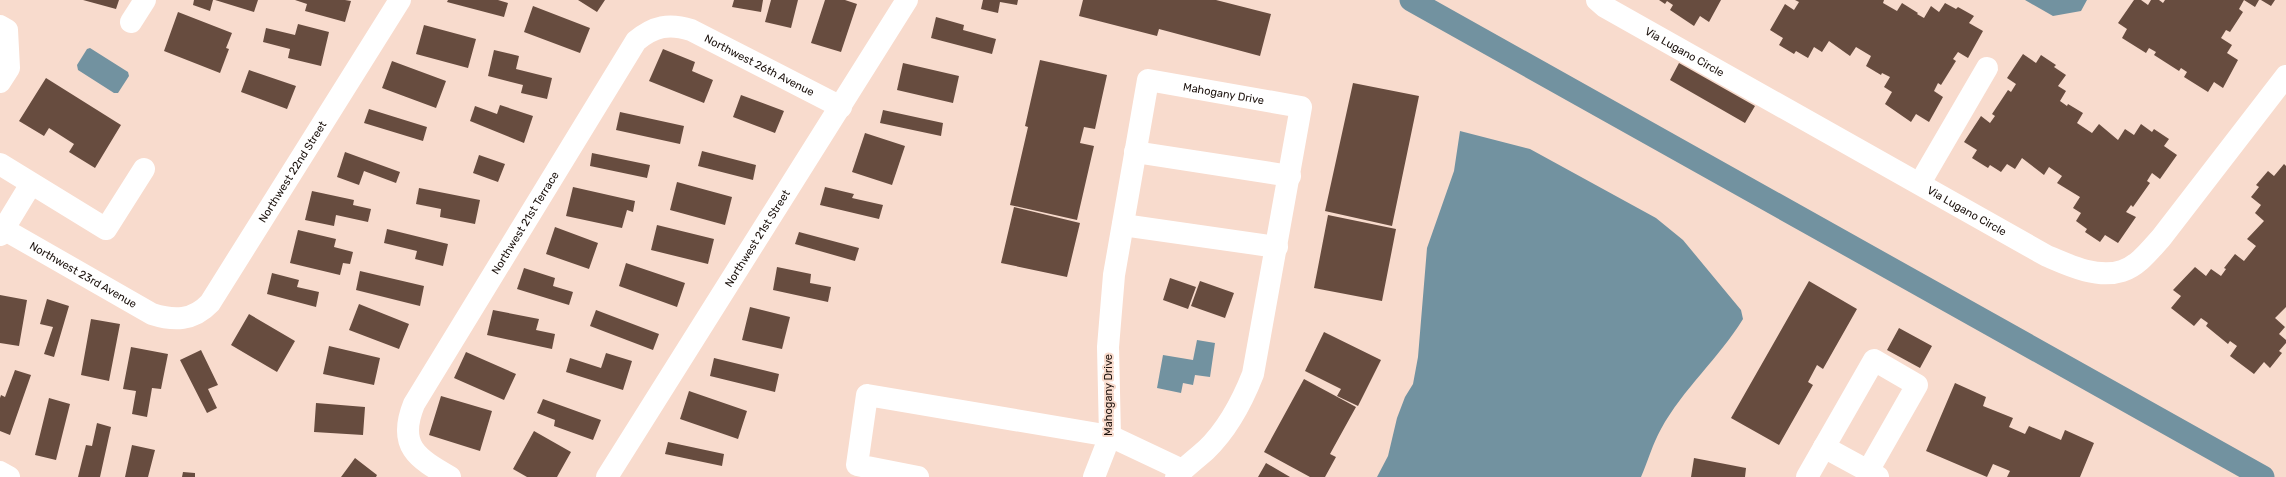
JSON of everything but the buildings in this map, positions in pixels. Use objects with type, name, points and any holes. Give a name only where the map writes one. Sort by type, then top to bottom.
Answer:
[{"type":"street","points":[[131,22],[145,0]]},
{"type":"street","name":"Northwest 22nd Street","points":[[168,319],[192,317],[203,311],[210,303],[400,0]]},
{"type":"street","name":"Northwest 21st Street","points":[[607,477],[907,0]]},
{"type":"street","name":"Via Lugano Circle","points":[[1597,0],[1605,7],[1689,55],[1920,183],[2047,256],[2071,266],[2105,273],[2122,271],[2142,259],[2161,238],[2286,76]]},
{"type":"street","name":"Northwest 26th Avenue","points":[[676,25],[691,30],[841,107]]},
{"type":"street","name":"Northwest 21st Terrace","points":[[450,477],[421,460],[412,448],[407,433],[408,418],[414,404],[636,41],[647,31],[661,26],[676,25]]},
{"type":"street","points":[[0,26],[7,30],[9,68],[0,82]]},
{"type":"street","points":[[1920,183],[1987,68]]},
{"type":"street","name":"Mahogany Drive","points":[[1094,477],[1110,436],[1108,346],[1114,275],[1148,80],[1301,107],[1290,176],[1253,374],[1243,401],[1228,423],[1207,449],[1179,474]]},
{"type":"street","points":[[1136,152],[1290,176]]},
{"type":"street","points":[[0,164],[106,229],[144,169]]},
{"type":"street","points":[[1,231],[31,184]]},
{"type":"street","points":[[1123,225],[1277,247]]},
{"type":"street","name":"Northwest 23rd Avenue","points":[[1,231],[152,314],[168,319]]},
{"type":"street","points":[[1807,477],[1824,447],[1874,360],[1917,385],[1873,474],[1824,447]]},
{"type":"street","points":[[918,477],[857,465],[867,395],[1110,436],[1179,474]]},
{"type":"street","points":[[0,472],[9,477]]},
{"type":"water","points":[[2025,0],[2087,0],[2081,11],[2053,16]]},
{"type":"water","points":[[90,48],[128,72],[129,76],[118,93],[114,93],[78,70],[77,65],[87,49]]},
{"type":"water","points":[[1460,131],[1530,149],[1656,218],[1683,240],[1741,310],[1743,319],[1723,347],[1680,400],[1661,429],[1655,440],[1641,477],[1377,477],[1388,456],[1397,418],[1405,397],[1413,384],[1418,357],[1427,248],[1454,171]]},
{"type":"water","points":[[1197,340],[1215,343],[1210,377],[1195,375],[1193,385],[1183,383],[1181,393],[1157,388],[1163,355],[1193,360]]},
{"type":"waterway","points":[[1411,0],[2263,477]]}]
